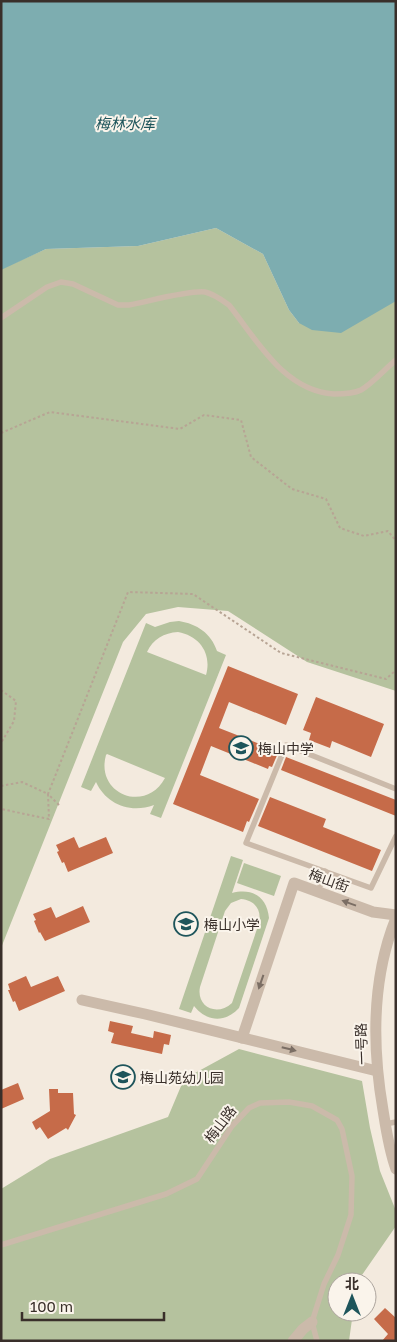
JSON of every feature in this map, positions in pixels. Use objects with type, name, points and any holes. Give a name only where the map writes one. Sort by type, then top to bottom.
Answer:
[{"type":"street","name":"梅山街","points":[[242,1038],[294,883],[373,912],[396,914]]},
{"type":"street","name":"一号路","points":[[396,918],[381,967],[375,1015],[377,1071],[391,1123],[396,1169]]},
{"type":"street","points":[[82,1000],[377,1071]]},
{"type":"street","points":[[293,1341],[312,1322]]},
{"type":"lane","points":[[1,318],[46,287],[61,282],[73,284],[118,305],[129,305],[192,292],[205,292],[218,297],[229,305],[286,376],[314,390],[344,394],[360,390],[396,360]]},
{"type":"lane","points":[[396,789],[286,745],[246,843],[371,888],[396,836]]},
{"type":"lane","points":[[318,892],[325,871]]},
{"type":"lane","name":"梅山路","points":[[1,1246],[166,1194],[197,1179],[232,1126],[249,1108],[260,1103],[312,1106],[337,1120],[342,1129],[352,1176],[351,1215],[338,1255],[324,1284],[312,1322]]},
{"type":"lane","points":[[312,1322],[317,1341]]},
{"type":"path","points":[[1,432],[50,412],[180,429],[204,416],[240,420],[251,457],[292,488],[326,500],[340,528],[364,536],[388,531],[396,540]]},
{"type":"path","points":[[1,809],[49,819],[48,794],[128,592],[193,594],[281,653],[386,679],[396,670]]},
{"type":"path","points":[[1,690],[16,701],[14,722],[1,743]]},
{"type":"path","points":[[1,786],[22,782],[48,794],[58,805]]},
{"type":"green space","points":[[216,228],[263,254],[289,310],[299,323],[396,301],[396,691],[307,662],[228,611],[178,607],[146,614],[123,642],[1,948],[1,269],[46,249],[138,246]]},
{"type":"green space","points":[[179,621],[192,624],[207,634],[217,651],[226,655],[161,818],[150,814],[154,805],[136,808],[120,805],[112,801],[100,790],[96,782],[91,791],[81,787],[146,623],[155,627]],"holes":[[[178,632],[192,637],[206,653],[206,675],[147,652],[160,637]],[[107,754],[165,778],[157,789],[146,795],[135,797],[124,795],[115,789],[108,780],[105,769]]]},
{"type":"green space","points":[[231,856],[243,860],[232,893],[246,892],[257,895],[265,904],[269,918],[239,1008],[228,1016],[216,1019],[210,1018],[194,1006],[191,1013],[179,1009]],"holes":[[[241,899],[256,906],[260,918],[232,1003],[220,1009],[209,1008],[201,1000],[200,987],[225,911],[231,903]]]},
{"type":"green space","points":[[244,863],[281,876],[274,896],[237,883]]},
{"type":"green space","points":[[239,1049],[362,1081],[380,1171],[396,1211],[396,1226],[364,1272],[327,1272],[327,1322],[352,1322],[349,1341],[1,1341],[1,1189],[50,1159],[168,1117],[184,1079]]},
{"type":"water","name":"梅林水库","points":[[1,1],[396,1],[396,301],[341,333],[312,330],[299,323],[289,310],[263,254],[216,228],[138,246],[46,249],[1,270]]},
{"type":"building","points":[[228,666],[298,694],[286,725],[229,702],[219,728],[275,750],[278,753],[272,767],[269,766],[268,769],[211,746],[200,775],[259,799],[243,832],[173,804]]},
{"type":"building","points":[[316,697],[384,724],[371,757],[332,741],[330,748],[309,740],[311,733],[303,730]]},
{"type":"building","points":[[286,757],[396,800],[396,816],[281,770]]},
{"type":"building","points":[[270,797],[326,819],[323,827],[381,850],[372,871],[258,826]]},
{"type":"building","points":[[74,837],[79,848],[106,837],[113,853],[68,872],[57,852],[59,851],[56,845]]},
{"type":"building","points":[[83,906],[90,922],[45,941],[39,933],[33,914],[51,907],[56,918]]},
{"type":"building","points":[[26,976],[31,987],[58,976],[65,991],[19,1011],[8,990],[10,990],[8,984]]},
{"type":"building","points":[[110,1021],[133,1026],[131,1033],[153,1038],[154,1031],[171,1035],[169,1045],[164,1044],[162,1054],[111,1043],[114,1033],[108,1031]]},
{"type":"building","points":[[18,1083],[24,1099],[1,1109],[1,1090]]},
{"type":"building","points":[[49,1089],[58,1089],[58,1093],[73,1093],[74,1114],[76,1115],[68,1130],[66,1128],[48,1139],[40,1127],[36,1130],[32,1122],[50,1111]]},
{"type":"building","points":[[385,1308],[396,1318],[396,1341],[382,1341],[388,1334],[377,1322],[377,1316]]},
{"type":"place","name":"梅山中学","points":[[241,748]]},
{"type":"place","name":"梅山小学","points":[[186,924]]},
{"type":"place","name":"梅山苑幼儿园","points":[[123,1077]]}]
